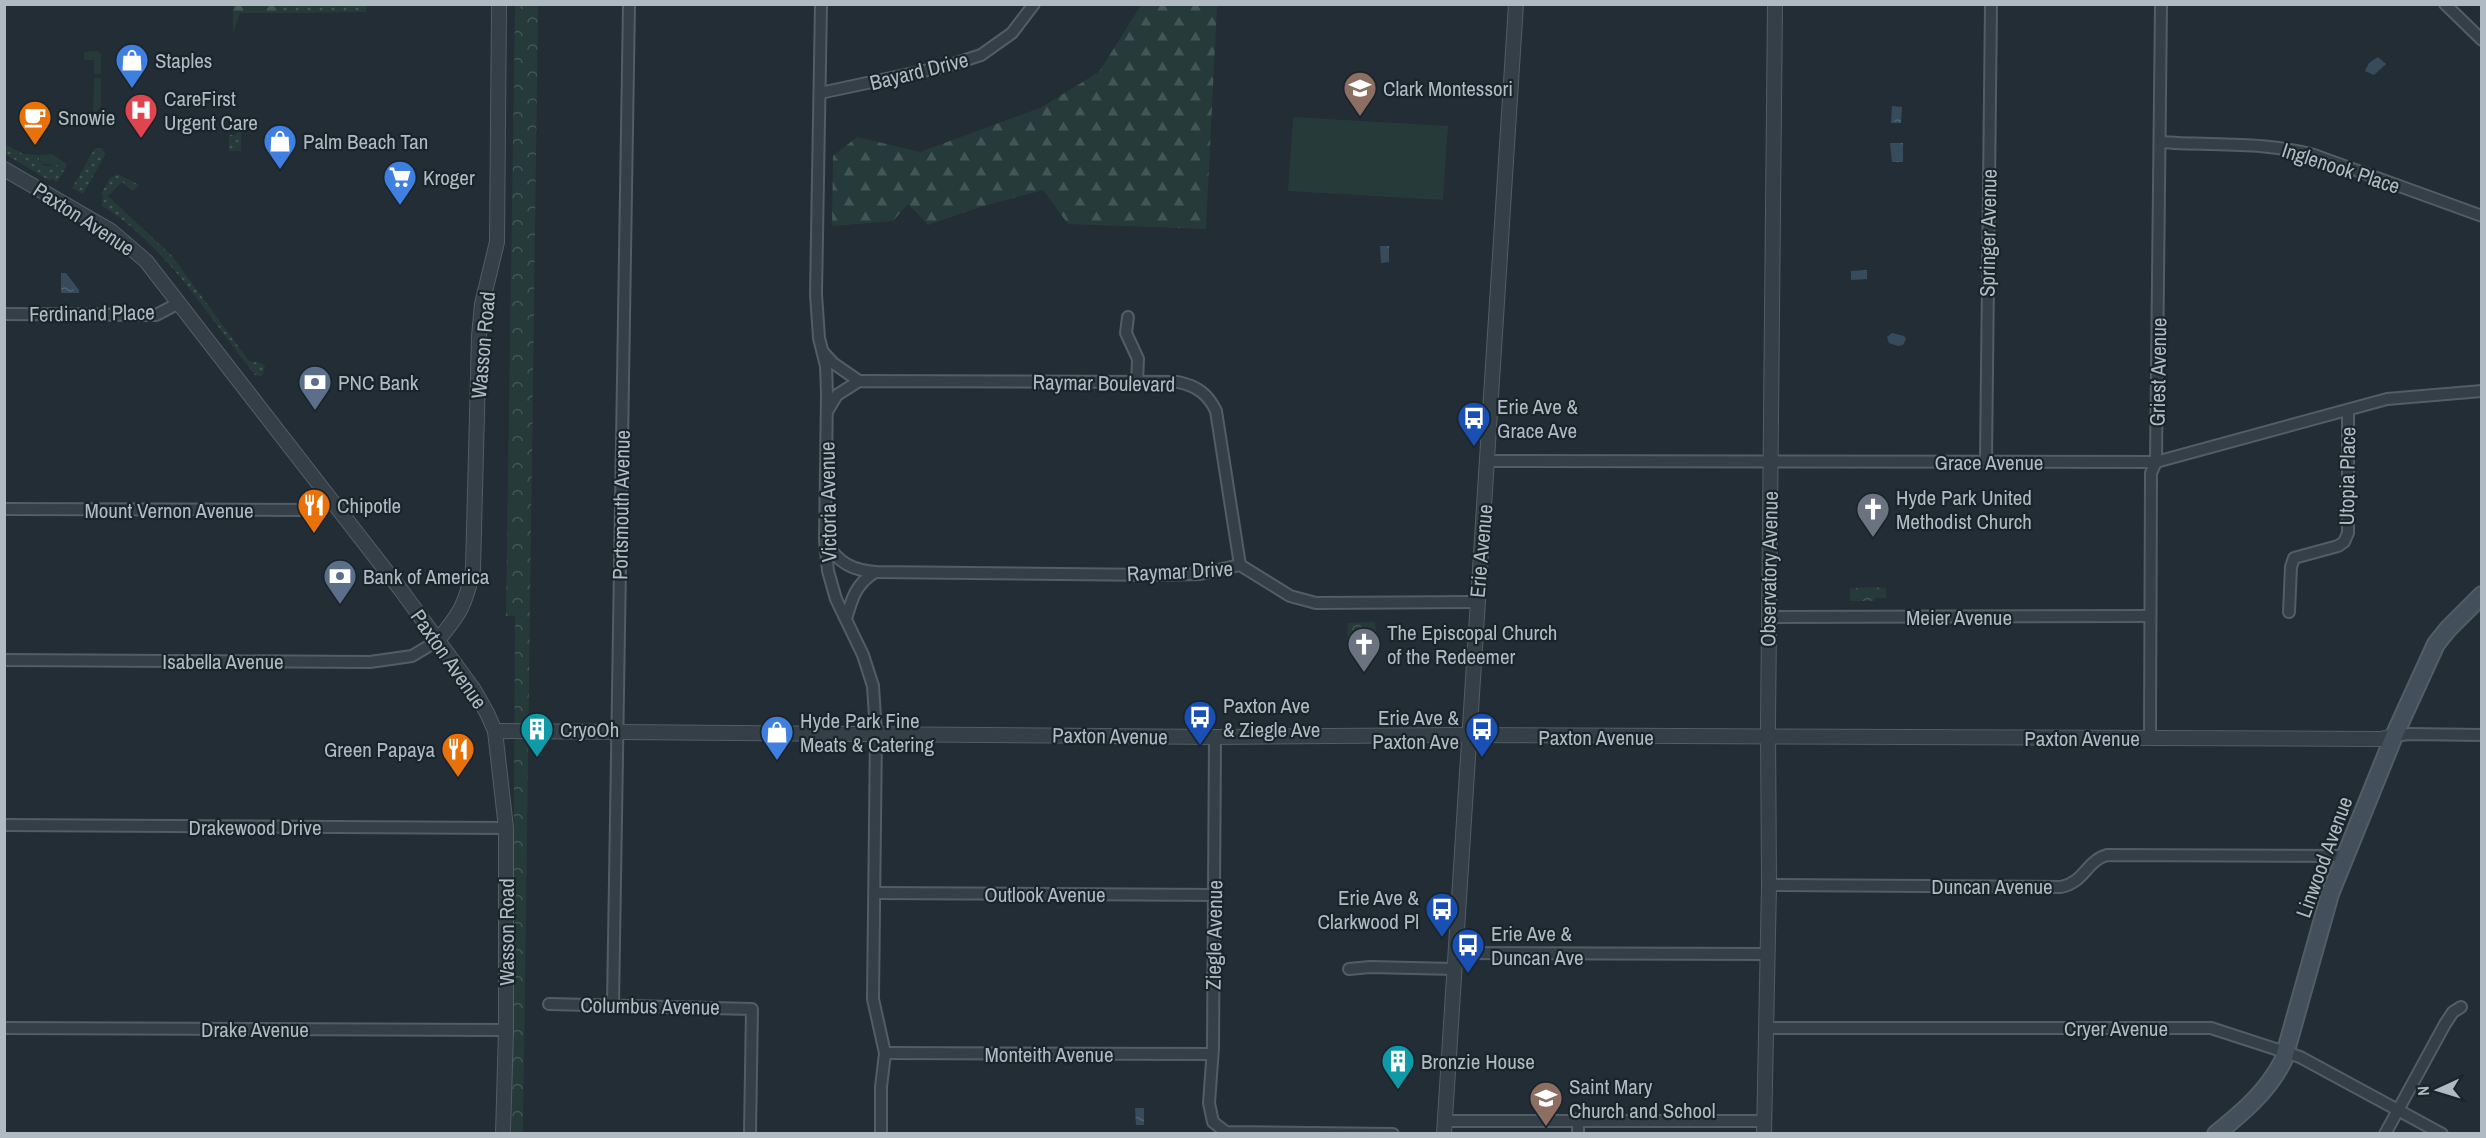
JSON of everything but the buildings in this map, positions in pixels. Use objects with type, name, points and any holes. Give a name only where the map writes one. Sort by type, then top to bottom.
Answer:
[{"type":"main road","name":"Linwood Avenue","points":[[2216,1134],[2253,1103],[2266,1088],[2287,1053],[2330,894],[2394,736],[2436,644],[2481,595]]},
{"type":"street","name":"Wasson Road","points":[[437,641],[462,610],[468,595],[472,569],[479,336],[482,304],[497,242],[499,4]]},
{"type":"street","name":"Portsmouth Avenue","points":[[613,1005],[629,4]]},
{"type":"street","name":"Victoria Avenue","points":[[821,4],[816,294],[819,338],[826,366],[825,540],[828,571],[836,599],[863,655],[873,686],[876,734],[876,894],[873,999],[885,1053],[881,1087],[880,1134]]},
{"type":"street","name":"Bayard Drive","points":[[820,93],[947,66],[981,55],[1012,33],[1034,4]]},
{"type":"street","name":"Erie Avenue","points":[[1445,1127],[1516,4]]},
{"type":"street","name":"Observatory Avenue","points":[[1764,1127],[1769,885],[1768,738],[1775,4]]},
{"type":"street","name":"Springer Avenue","points":[[1986,462],[1991,4]]},
{"type":"street","name":"Griest Avenue","points":[[2150,738],[2151,473],[2156,462],[2161,4]]},
{"type":"street","points":[[2445,4],[2481,40]]},
{"type":"street","name":"Inglenook Place","points":[[2160,142],[2244,143],[2292,149],[2481,216]]},
{"type":"street","name":"Paxton Avenue","points":[[4,169],[98,223],[146,261],[177,304],[331,499],[474,690],[495,731],[1215,737],[2381,739],[2409,734],[2481,735]]},
{"type":"street","name":"Ferdinand Place","points":[[4,314],[156,315],[177,304]]},
{"type":"street","points":[[1128,317],[1126,333],[1138,359],[1137,383]]},
{"type":"street","points":[[823,352],[833,363],[859,381],[837,395],[827,413]]},
{"type":"street","name":"Raymar Boulevard","points":[[859,381],[1178,382],[1188,384],[1206,394],[1216,411],[1240,565]]},
{"type":"street","name":"Grace Avenue","points":[[1488,461],[2156,462],[2387,399],[2481,391]]},
{"type":"street","name":"Utopia Place","points":[[2289,612],[2291,567],[2294,558],[2338,546],[2344,542],[2348,533],[2348,410]]},
{"type":"street","name":"Mount Vernon Avenue","points":[[4,509],[311,510],[323,506],[331,499]]},
{"type":"street","name":"Raymar Drive","points":[[825,540],[836,558],[845,564],[858,570],[875,572],[1155,575],[1200,574],[1240,565],[1290,596],[1316,603],[1477,602]]},
{"type":"street","points":[[846,619],[853,593],[862,580],[875,572]]},
{"type":"street","name":"Meier Avenue","points":[[1769,617],[2150,616]]},
{"type":"street","name":"Isabella Avenue","points":[[4,660],[370,662],[412,656],[437,641]]},
{"type":"street","name":"Wasson Road","points":[[495,731],[506,828],[506,1030],[503,1134]]},
{"type":"street","name":"Ziegle Avenue","points":[[1215,737],[1210,1113],[1213,1122],[1226,1132],[1393,1134]]},
{"type":"street","name":"Drakewood Drive","points":[[4,825],[506,828]]},
{"type":"street","name":"Duncan Avenue","points":[[1769,885],[2061,887],[2078,882],[2094,861],[2107,855],[2346,856]]},
{"type":"street","name":"Outlook Avenue","points":[[876,894],[1214,895]]},
{"type":"street","points":[[1456,953],[1767,954]]},
{"type":"street","points":[[1349,969],[1370,967],[1455,969]]},
{"type":"street","name":"Columbus Avenue","points":[[549,1004],[752,1009],[750,1134]]},
{"type":"street","points":[[2385,1134],[2445,1023],[2453,1011],[2461,1007]]},
{"type":"street","name":"Drake Avenue","points":[[4,1028],[506,1030]]},
{"type":"street","name":"Cryer Avenue","points":[[1766,1028],[2211,1028],[2300,1057],[2442,1134]]},
{"type":"street","name":"Monteith Avenue","points":[[885,1053],[1212,1054]]},
{"type":"street","points":[[1578,1119],[1578,1134]]},
{"type":"street","points":[[1445,1127],[1578,1119],[1764,1127]]},
{"type":"green space","points":[[367,4],[366,12],[284,13],[276,5]]},
{"type":"green space","points":[[233,5],[276,5],[284,13],[240,13],[233,33]]},
{"type":"green space","points":[[515,5],[538,5],[523,1134],[512,1133],[515,616],[506,616]]},
{"type":"green space","points":[[1141,5],[1217,5],[1206,229],[1068,224],[1043,190],[980,207],[928,225],[908,204],[893,221],[832,226],[833,156],[857,137],[920,152],[1040,108],[1099,72]]},
{"type":"green space","points":[[97,51],[101,54],[101,74],[94,74],[94,60],[84,60],[84,52]]},
{"type":"green space","points":[[94,78],[101,78],[101,106],[93,116]]},
{"type":"green space","points":[[1293,117],[1448,126],[1443,200],[1288,191]]},
{"type":"green space","points":[[236,130],[241,131],[241,151],[229,151],[229,135],[236,135]]},
{"type":"green space","points":[[5,144],[23,154],[39,155],[39,161],[44,166],[57,165],[64,171],[57,182],[52,179],[50,181],[5,154]]},
{"type":"green space","points":[[95,148],[102,148],[105,155],[83,194],[72,188]]},
{"type":"green space","points":[[52,154],[67,164],[64,171],[57,165],[41,164],[39,155]]},
{"type":"green space","points":[[118,174],[139,185],[133,191],[122,182],[108,196],[172,256],[249,361],[265,366],[262,376],[255,375],[166,261],[146,240],[102,206],[103,195],[101,194],[110,178]]},
{"type":"green space","points":[[1850,588],[1886,588],[1886,598],[1875,598],[1875,601],[1850,601]]},
{"type":"green space","points":[[1375,622],[1376,634],[1355,635],[1354,642],[1347,643],[1348,623]]},
{"type":"water","points":[[2378,57],[2386,64],[2374,75],[2365,71],[2369,63]]},
{"type":"water","points":[[1892,106],[1902,107],[1901,123],[1891,123]]},
{"type":"water","points":[[1890,143],[1903,143],[1903,162],[1892,162]]},
{"type":"water","points":[[1380,246],[1389,246],[1389,262],[1381,263]]},
{"type":"water","points":[[1867,270],[1867,279],[1851,280],[1851,271]]},
{"type":"water","points":[[61,273],[66,273],[79,293],[61,293]]},
{"type":"water","points":[[1892,333],[1904,336],[1906,339],[1903,345],[1889,343],[1887,337]]},
{"type":"water","points":[[1135,1108],[1144,1108],[1144,1125],[1136,1125]]},
{"type":"place","name":"Staples","points":[[132,89]]},
{"type":"place","name":"Clark Montessori","points":[[1360,117]]},
{"type":"place","name":"CareFirst Urgent Care","points":[[141,139]]},
{"type":"place","name":"Snowie","points":[[35,146]]},
{"type":"place","name":"Palm Beach Tan","points":[[280,170]]},
{"type":"place","name":"Kroger","points":[[400,206]]},
{"type":"place","name":"PNC Bank","points":[[315,411]]},
{"type":"place","name":"Erie Ave & Grace Ave","points":[[1474,447]]},
{"type":"place","name":"Chipotle","points":[[314,534]]},
{"type":"place","name":"Hyde Park United Methodist Church","points":[[1873,538]]},
{"type":"place","name":"Bank of America","points":[[340,605]]},
{"type":"place","name":"The Episcopal Church of the Redeemer","points":[[1364,673]]},
{"type":"place","name":"Paxton Ave & Ziegle Ave","points":[[1200,746]]},
{"type":"place","name":"CryoOh","points":[[537,758]]},
{"type":"place","name":"Erie Ave & Paxton Ave","points":[[1482,758]]},
{"type":"place","name":"Hyde Park Fine Meats & Catering","points":[[777,761]]},
{"type":"place","name":"Green Papaya","points":[[458,778]]},
{"type":"place","name":"Erie Ave & Clarkwood Pl","points":[[1442,938]]},
{"type":"place","name":"Erie Ave & Duncan Ave","points":[[1468,974]]},
{"type":"place","name":"Bronzie House","points":[[1398,1090]]},
{"type":"place","name":"Saint Mary Church and School","points":[[1546,1127]]}]
